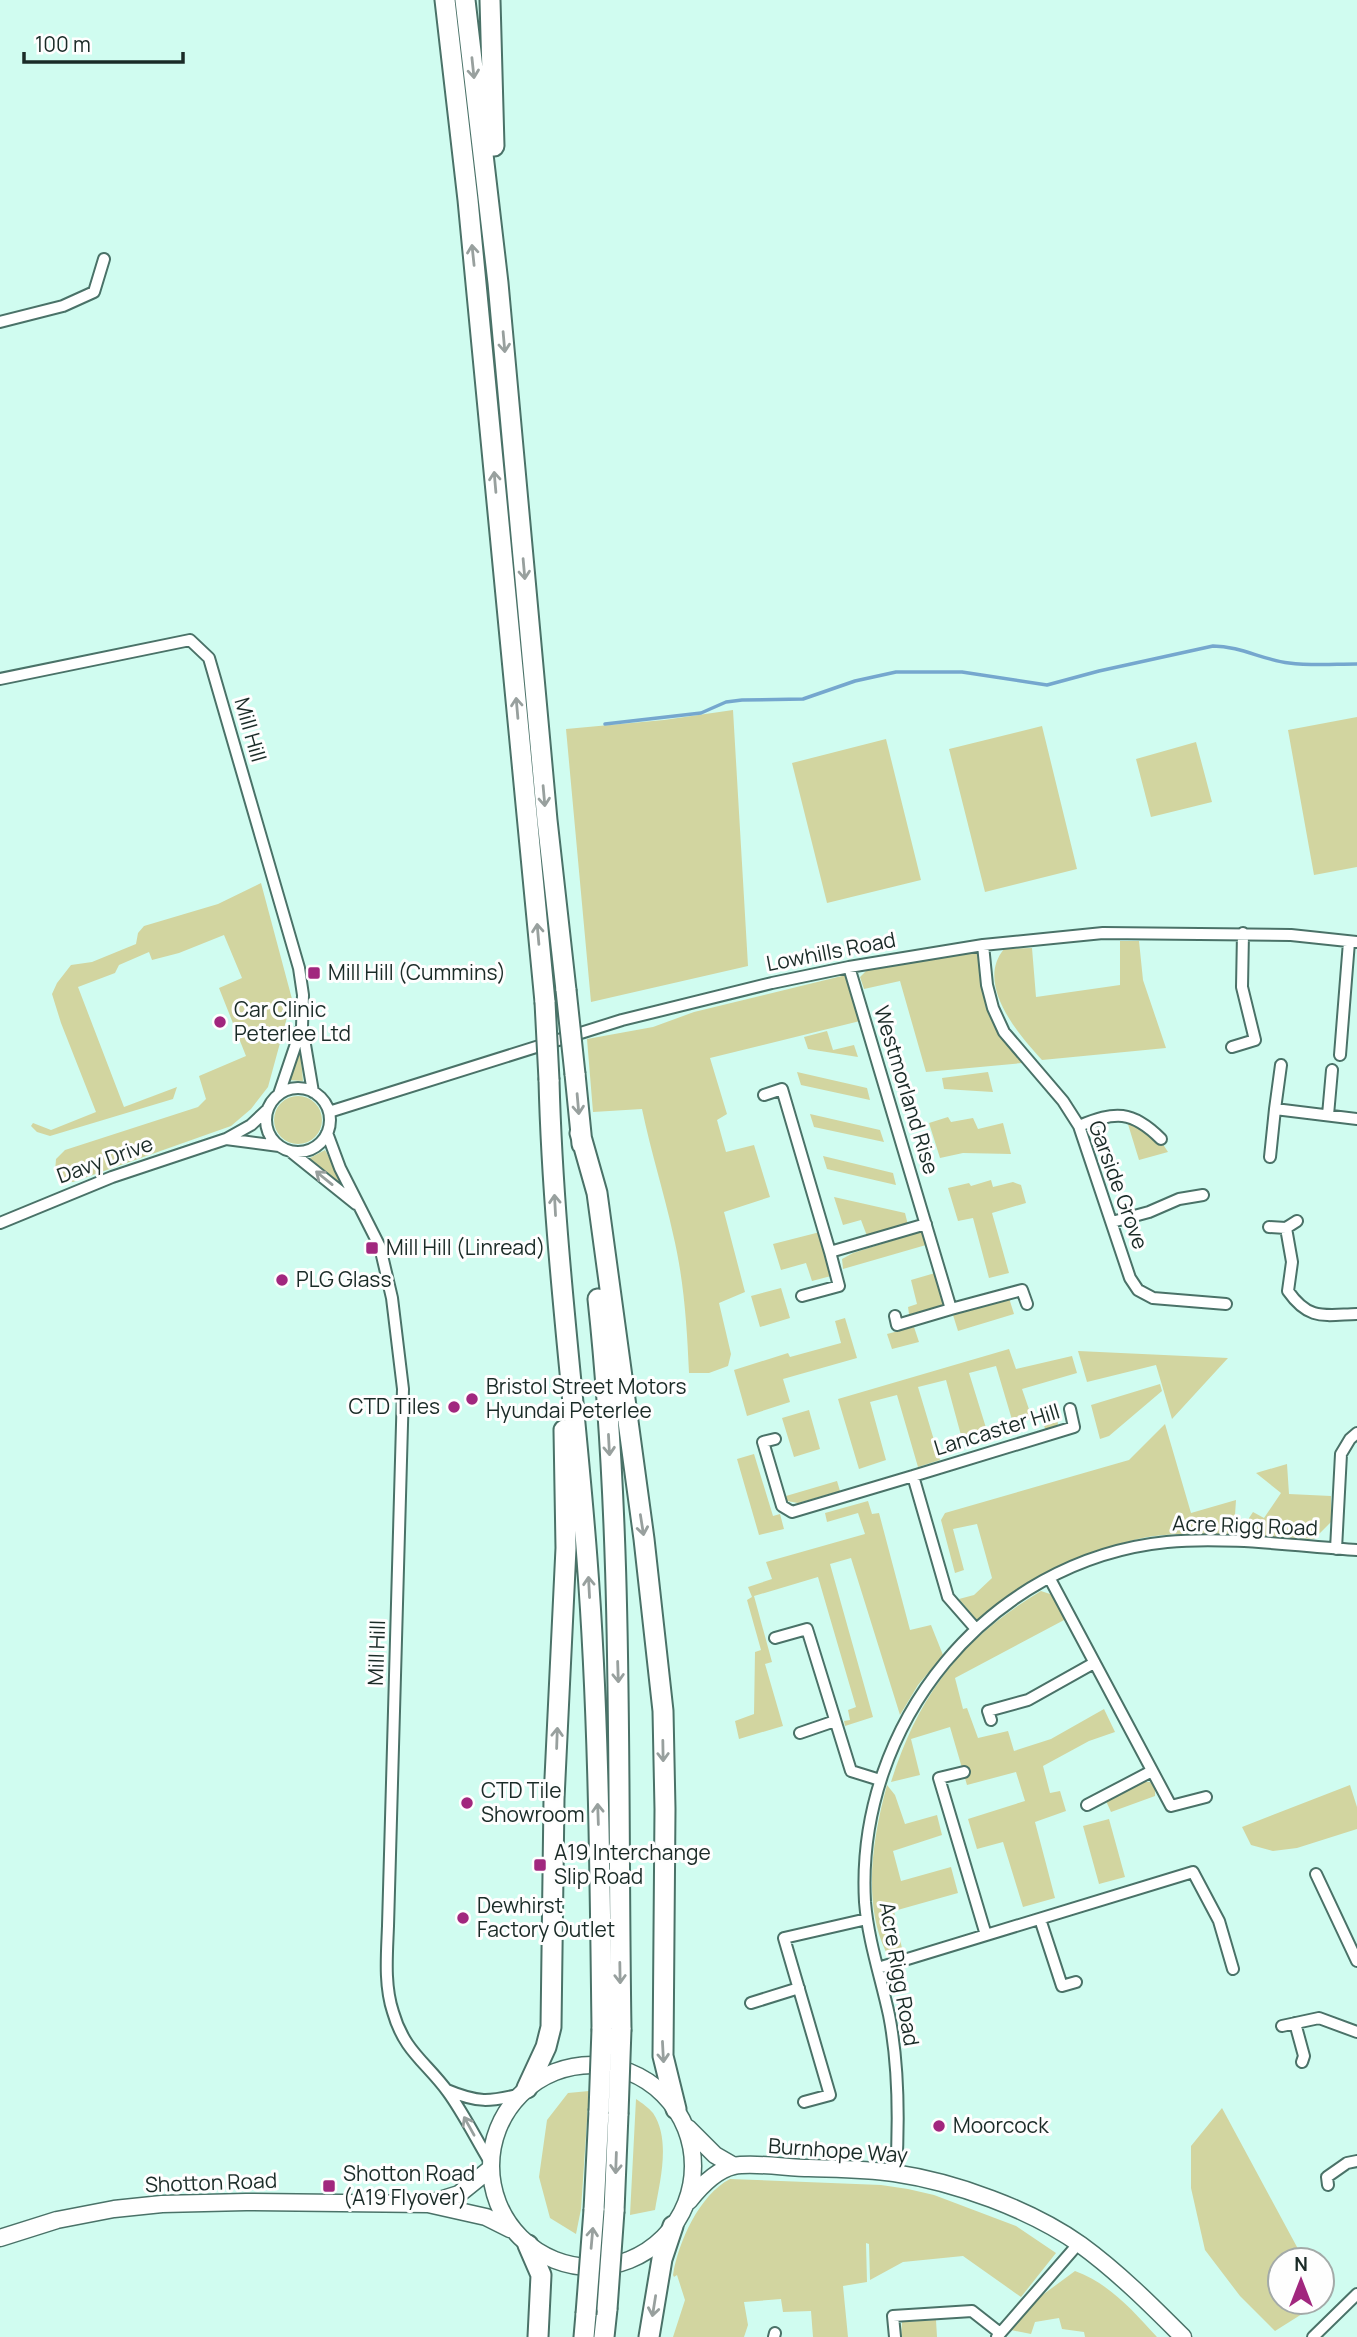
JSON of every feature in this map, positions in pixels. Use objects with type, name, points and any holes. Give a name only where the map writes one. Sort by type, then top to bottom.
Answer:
[{"type":"highway","points":[[445,0],[468,200],[545,1002],[556,1223],[586,1548],[612,2029]]},
{"type":"highway","points":[[465,0],[498,283],[547,820],[600,1319],[610,1460],[619,1678],[612,2029],[604,2210],[607,2309],[604,2337]]},
{"type":"highway","points":[[490,0],[498,283]]},
{"type":"highway","points":[[580,1133],[597,1193],[654,1614],[663,1711],[663,2056],[680,2118]]},
{"type":"highway","points":[[524,2091],[546,2047],[552,2007],[554,1799],[566,1548],[564,1430],[557,1330],[561,1273]]},
{"type":"highway","points":[[584,2337],[604,2210]]},
{"type":"highway","points":[[649,2337],[662,2259],[673,2226]]},
{"type":"highway","points":[[521,2238],[541,2275],[538,2337]]},
{"type":"main road","points":[[583,2065],[600,2065],[634,2074],[659,2090],[680,2118],[715,2155],[734,2166],[699,2188],[673,2226],[650,2249],[611,2265],[582,2267],[553,2260],[521,2238],[497,2202],[490,2165],[499,2126],[509,2107],[524,2091],[560,2070],[583,2065]]},
{"type":"main road","points":[[680,2118],[693,2164],[685,2206]]},
{"type":"main road","name":"Shotton Road","points":[[428,2204],[458,2194],[490,2165]]},
{"type":"main road","name":"Burnhope Way","points":[[734,2166],[866,2170],[896,2174],[943,2184],[1003,2205],[1044,2222],[1112,2268],[1184,2337]]},
{"type":"main road","name":"Shotton Road","points":[[0,2238],[57,2220],[162,2204],[304,2202],[428,2204],[486,2217],[521,2238]]},
{"type":"street","points":[[0,322],[63,306],[94,292],[104,259]]},
{"type":"street","name":"Mill Hill","points":[[0,679],[190,640],[209,658],[299,968],[303,995],[302,1027],[313,1092]]},
{"type":"street","name":"Lowhills Road","points":[[329,1112],[622,1020],[772,983],[983,944],[1103,933],[1243,933],[1353,942]]},
{"type":"street","points":[[1232,1047],[1255,1040],[1242,986],[1243,933]]},
{"type":"street","points":[[1340,1055],[1353,942]]},
{"type":"street","name":"Garside Grove","points":[[983,944],[990,997],[1004,1032],[1063,1101],[1079,1126],[1130,1278],[1138,1290],[1153,1298],[1226,1304]]},
{"type":"street","name":"Westmorland Rise","points":[[849,967],[951,1310]]},
{"type":"street","name":"Mill Hill","points":[[279,1094],[302,1027]]},
{"type":"street","points":[[1270,1157],[1281,1065]]},
{"type":"street","points":[[1328,1115],[1332,1070]]},
{"type":"street","points":[[298,1087],[313,1092],[325,1102],[329,1112],[327,1133],[321,1143],[311,1149],[301,1152],[285,1148],[272,1138],[267,1128],[268,1109],[279,1094],[298,1087]]},
{"type":"street","points":[[764,1095],[782,1089],[839,1286],[802,1296]]},
{"type":"street","name":"Davy Drive","points":[[0,1223],[112,1177],[226,1139],[251,1125],[268,1109]]},
{"type":"street","points":[[1275,1109],[1357,1119]]},
{"type":"street","points":[[1079,1126],[1100,1117],[1121,1115],[1145,1123],[1161,1139]]},
{"type":"street","name":"Mill Hill","points":[[327,1133],[358,1206],[380,1247],[393,1298],[403,1389],[387,1926],[388,1991],[393,2013],[404,2039],[413,2054],[447,2090],[490,2165]]},
{"type":"street","name":"Davy Drive","points":[[226,1139],[285,1148]]},
{"type":"street","name":"Mill Hill","points":[[285,1148],[358,1206]]},
{"type":"street","points":[[1112,1222],[1149,1212],[1179,1199],[1203,1195]]},
{"type":"street","points":[[1269,1227],[1286,1228],[1297,1221]]},
{"type":"street","points":[[830,1252],[926,1224]]},
{"type":"street","points":[[1286,1228],[1292,1262],[1288,1291],[1299,1306],[1316,1315],[1357,1314]]},
{"type":"street","points":[[895,1316],[897,1325],[1022,1290],[1027,1304]]},
{"type":"street","name":"Lancaster Hill","points":[[775,1439],[763,1442],[782,1506],[792,1512],[1074,1427],[1070,1409]]},
{"type":"street","points":[[1336,1549],[1341,1454],[1350,1438],[1357,1433]]},
{"type":"street","name":"Lancaster Hill","points":[[913,1476],[948,1597],[976,1629]]},
{"type":"street","name":"Acre Rigg Road","points":[[896,2174],[895,2063],[889,2017],[867,1919],[866,1848],[875,1796],[890,1752],[911,1708],[942,1665],[976,1629],[1015,1599],[1050,1579],[1095,1559],[1127,1549],[1167,1542],[1242,1542],[1357,1550]]},
{"type":"street","points":[[1050,1579],[1171,1806],[1206,1797]]},
{"type":"street","points":[[775,1639],[807,1629],[851,1771],[880,1780]]},
{"type":"street","points":[[991,1720],[988,1711],[1028,1700],[1094,1663]]},
{"type":"street","points":[[800,1733],[835,1721]]},
{"type":"street","points":[[1087,1805],[1152,1771]]},
{"type":"street","points":[[964,1772],[939,1778],[986,1936]]},
{"type":"street","points":[[878,1968],[1193,1872],[1219,1921],[1233,1969]]},
{"type":"street","points":[[1316,1874],[1357,1961]]},
{"type":"street","points":[[804,2102],[830,2095],[784,1938],[867,1919]]},
{"type":"street","points":[[1040,1919],[1062,1986],[1076,1982]]},
{"type":"street","points":[[751,2003],[799,1988]]},
{"type":"street","points":[[1282,2026],[1319,2018],[1357,2032]]},
{"type":"street","points":[[1295,2023],[1304,2056],[1303,2062]]},
{"type":"street","name":"Mill Hill","points":[[447,2090],[468,2099],[485,2102],[524,2091]]},
{"type":"street","points":[[1328,2185],[1327,2177],[1347,2163],[1357,2161]]},
{"type":"street","points":[[895,2337],[893,2316],[972,2311],[998,2335],[1079,2244]]},
{"type":"street","points":[[1313,2337],[1357,2294]]},
{"type":"green space","points":[[733,710],[748,966],[591,1002],[566,729],[664,720]]},
{"type":"green space","points":[[1357,717],[1357,867],[1314,875],[1288,730]]},
{"type":"green space","points":[[1042,726],[1077,869],[985,892],[949,749]]},
{"type":"green space","points":[[886,739],[921,880],[827,903],[792,763]]},
{"type":"green space","points":[[1196,742],[1212,802],[1151,817],[1136,759]]},
{"type":"green space","points":[[261,883],[292,999],[268,1087],[251,1109],[231,1126],[73,1182],[62,1180],[55,1172],[56,1159],[65,1150],[198,1107],[206,1099],[199,1076],[246,1056],[219,988],[242,978],[224,935],[179,953],[152,960],[149,952],[119,965],[115,973],[78,987],[124,1107],[177,1087],[173,1099],[50,1136],[37,1132],[31,1126],[33,1123],[51,1130],[96,1112],[52,994],[57,983],[71,965],[92,962],[136,944],[138,933],[144,926],[218,904]]},
{"type":"green space","points":[[1120,941],[1139,941],[1143,980],[1166,1048],[1042,1060],[1012,1023],[997,993],[994,977],[996,963],[1004,949],[1032,948],[1036,997],[1120,985]]},
{"type":"green space","points":[[977,950],[990,1012],[1001,1035],[1022,1063],[926,1072],[900,981],[864,989],[860,977],[870,967]]},
{"type":"green space","points":[[846,975],[860,1021],[710,1058],[727,1114],[717,1120],[726,1152],[754,1145],[770,1197],[724,1212],[745,1292],[719,1303],[731,1354],[728,1366],[709,1373],[689,1373],[680,1269],[642,1109],[593,1112],[587,1039],[653,1027],[694,1012]]},
{"type":"green space","points":[[827,1031],[833,1050],[854,1045],[858,1057],[808,1049],[804,1037]]},
{"type":"green space","points":[[300,1047],[303,1081],[287,1080]]},
{"type":"green space","points":[[797,1072],[867,1088],[870,1100],[801,1085]]},
{"type":"green space","points":[[988,1072],[993,1092],[944,1089],[942,1078]]},
{"type":"green space","points":[[298,1096],[315,1103],[322,1120],[315,1137],[298,1144],[281,1137],[274,1120],[281,1103]]},
{"type":"green space","points":[[810,1114],[880,1130],[884,1142],[814,1127]]},
{"type":"green space","points":[[948,1117],[951,1122],[973,1118],[978,1129],[1003,1123],[1011,1154],[963,1153],[940,1158],[929,1123]]},
{"type":"green space","points":[[1127,1121],[1151,1132],[1168,1152],[1139,1160]]},
{"type":"green space","points":[[325,1150],[344,1185],[308,1159]]},
{"type":"green space","points":[[823,1156],[893,1173],[896,1185],[827,1169]]},
{"type":"green space","points":[[991,1180],[993,1187],[1013,1182],[1021,1185],[1026,1203],[992,1213],[1009,1273],[989,1278],[973,1218],[958,1221],[948,1188],[969,1183],[971,1186]]},
{"type":"green space","points":[[834,1197],[905,1213],[908,1225],[867,1236],[861,1220],[843,1225]]},
{"type":"green space","points":[[922,1231],[926,1245],[843,1269],[842,1259],[853,1253]]},
{"type":"green space","points":[[820,1232],[831,1276],[812,1281],[806,1263],[781,1270],[773,1244]]},
{"type":"green space","points":[[935,1273],[943,1305],[914,1317],[909,1314],[908,1307],[917,1304],[911,1280]]},
{"type":"green space","points":[[781,1288],[790,1318],[760,1327],[751,1296]]},
{"type":"green space","points":[[1009,1298],[1014,1314],[958,1331],[953,1315]]},
{"type":"green space","points":[[845,1318],[857,1358],[783,1379],[790,1402],[747,1416],[734,1370],[788,1353],[790,1357],[841,1343],[835,1321]]},
{"type":"green space","points":[[914,1327],[919,1342],[892,1349],[887,1334]]},
{"type":"green space","points":[[1009,1349],[1016,1369],[1072,1356],[1077,1373],[1022,1389],[1032,1418],[1013,1423],[996,1366],[969,1373],[987,1431],[962,1439],[946,1380],[918,1387],[940,1460],[918,1467],[897,1395],[870,1402],[886,1460],[859,1469],[838,1399]]},
{"type":"green space","points":[[1078,1351],[1228,1358],[1172,1419],[1156,1365],[1087,1382]]},
{"type":"green space","points":[[1160,1384],[1162,1391],[1109,1436],[1100,1439],[1091,1405]]},
{"type":"green space","points":[[1054,1408],[1058,1424],[1046,1431],[1039,1412]]},
{"type":"green space","points":[[809,1410],[820,1449],[794,1457],[782,1418]]},
{"type":"green space","points":[[1165,1424],[1191,1513],[1236,1500],[1234,1530],[1229,1534],[1161,1535],[1094,1552],[1033,1580],[977,1620],[959,1599],[974,1595],[992,1578],[977,1524],[953,1529],[964,1570],[955,1573],[941,1520],[945,1513],[1129,1460]]},
{"type":"green space","points":[[754,1454],[773,1516],[780,1514],[784,1529],[759,1535],[737,1459]]},
{"type":"green space","points":[[1287,1464],[1289,1494],[1331,1496],[1331,1522],[1314,1539],[1257,1536],[1249,1528],[1249,1518],[1253,1512],[1264,1518],[1281,1493],[1256,1473]]},
{"type":"green space","points":[[837,1481],[840,1491],[798,1503],[787,1501],[786,1496]]},
{"type":"green space","points":[[868,1501],[872,1514],[879,1513],[910,1630],[931,1625],[943,1655],[918,1685],[900,1715],[851,1558],[830,1564],[873,1717],[845,1726],[844,1721],[850,1720],[848,1710],[856,1707],[818,1577],[754,1596],[772,1662],[765,1664],[783,1726],[739,1739],[735,1721],[754,1714],[755,1652],[761,1650],[747,1600],[752,1597],[748,1587],[772,1579],[766,1562],[865,1534],[858,1513],[827,1522],[825,1513]]},
{"type":"green space","points":[[1041,1591],[1053,1595],[1066,1619],[955,1678],[963,1709],[967,1708],[978,1738],[1008,1731],[1014,1751],[1051,1739],[1104,1709],[1115,1732],[1089,1741],[1043,1766],[1050,1793],[1060,1791],[1066,1811],[1035,1822],[1055,1898],[1023,1907],[1003,1842],[977,1849],[968,1819],[1025,1801],[1016,1772],[967,1785],[950,1727],[911,1739],[920,1775],[891,1782],[915,1722],[946,1672],[988,1629]]},
{"type":"green space","points":[[1144,1782],[1155,1786],[1155,1796],[1111,1812],[1106,1801]]},
{"type":"green space","points":[[887,1785],[895,1795],[905,1824],[937,1815],[942,1835],[893,1851],[901,1881],[951,1867],[958,1893],[894,1911],[903,1953],[894,1955],[886,1952],[879,1933],[872,1891],[874,1847]]},
{"type":"green space","points":[[1350,1785],[1357,1807],[1357,1829],[1297,1848],[1273,1851],[1251,1845],[1242,1827]]},
{"type":"green space","points":[[1109,1819],[1125,1877],[1099,1884],[1083,1826]]},
{"type":"green space","points":[[589,2091],[581,2209],[576,2234],[550,2218],[539,2177],[547,2120],[568,2093]]},
{"type":"green space","points":[[636,2099],[651,2111],[658,2124],[662,2135],[663,2161],[655,2210],[630,2215]]},
{"type":"green space","points":[[1222,2108],[1296,2246],[1266,2246],[1266,2316],[1299,2316],[1275,2331],[1240,2296],[1205,2250],[1191,2188],[1191,2146]]},
{"type":"green space","points":[[730,2179],[881,2185],[908,2189],[934,2195],[1016,2226],[1056,2253],[1021,2297],[963,2256],[903,2262],[870,2280],[869,2244],[866,2243],[867,2282],[843,2286],[848,2337],[813,2337],[811,2311],[783,2312],[781,2299],[744,2302],[748,2325],[744,2337],[673,2337],[685,2300],[677,2275],[673,2275],[685,2235],[709,2196]]},
{"type":"green space","points":[[1075,2271],[1110,2290],[1157,2337],[1085,2337],[1084,2332],[1062,2329],[1059,2318],[1035,2322],[1031,2334],[1011,2330],[1037,2299]]},
{"type":"green space","points":[[936,2320],[937,2337],[901,2337],[902,2322]]},
{"type":"waterway","points":[[605,724],[701,713],[726,702],[803,699],[855,681],[896,672],[962,672],[1047,685],[1213,646],[1233,648],[1289,663],[1357,664]]},
{"type":"place","name":"Mill Hill (Cummins)","points":[[314,973]]},
{"type":"place","name":"Car Clinic Peterlee Ltd","points":[[220,1022]]},
{"type":"place","name":"Mill Hill (Linread)","points":[[372,1248]]},
{"type":"place","name":"PLG Glass","points":[[282,1280]]},
{"type":"place","name":"Bristol Street Motors Hyundai Peterlee","points":[[472,1399]]},
{"type":"place","name":"CTD Tiles","points":[[454,1407]]},
{"type":"place","name":"CTD Tile Showroom","points":[[467,1803]]},
{"type":"place","name":"A19 Interchange Slip Road","points":[[540,1865]]},
{"type":"place","name":"Dewhirst Factory Outlet","points":[[463,1918]]},
{"type":"place","name":"Moorcock","points":[[939,2126]]},
{"type":"place","name":"Shotton Road (A19 Flyover)","points":[[329,2186]]}]
